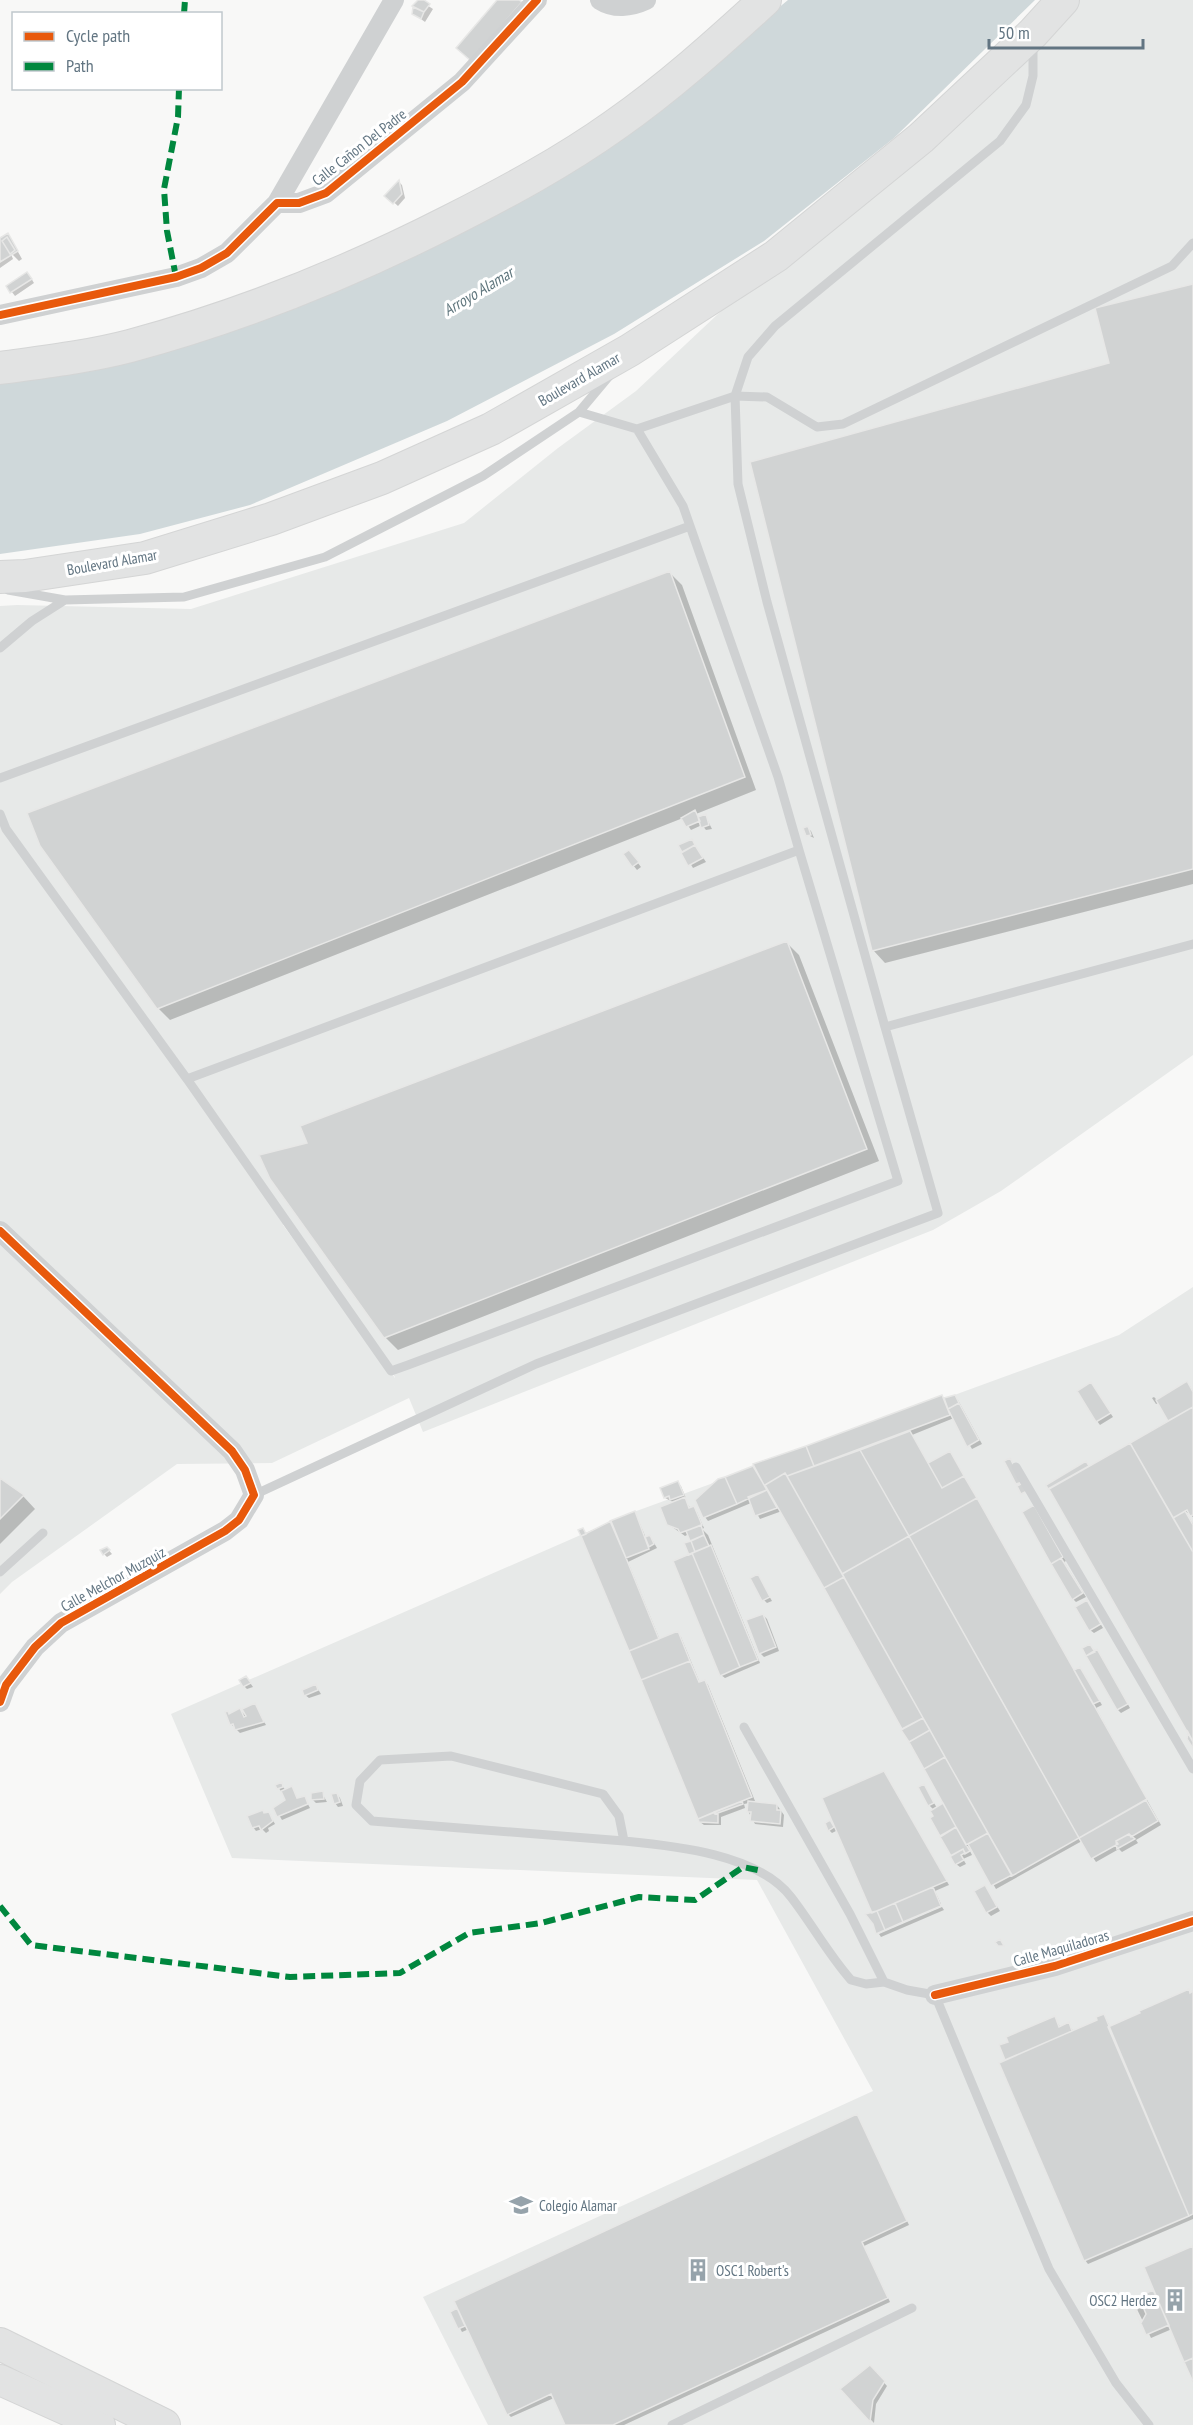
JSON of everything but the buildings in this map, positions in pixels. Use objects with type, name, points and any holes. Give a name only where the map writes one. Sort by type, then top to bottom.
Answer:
[{"type":"highway","points":[[0,368],[128,347],[315,284],[415,239],[517,187],[614,126],[710,51],[765,0]]},
{"type":"highway","name":"Boulevard Alamar","points":[[0,577],[25,576],[145,558],[271,519],[382,478],[491,429],[630,350],[776,255],[921,138],[1033,33],[1063,0]]},
{"type":"highway","points":[[0,2344],[164,2425]]},
{"type":"highway","points":[[0,2363],[136,2425]]},
{"type":"main road","points":[[0,2380],[100,2425]]},
{"type":"main road","points":[[0,2398],[61,2425]]},
{"type":"street","name":"Calle Cañon Del Padre","points":[[0,315],[176,278],[201,268],[227,253],[277,203],[394,0]]},
{"type":"street","name":"Calle Cañon Del Padre","points":[[277,203],[299,203],[326,193],[462,82],[537,0]]},
{"type":"street","points":[[600,0],[610,6],[635,5],[646,0]]},
{"type":"street","points":[[0,1230],[232,1451],[245,1470],[254,1495]]},
{"type":"street","name":"Calle Melchor Muzquiz","points":[[0,1702],[6,1685],[29,1655],[62,1623],[225,1531],[239,1520],[254,1495]]},
{"type":"street","name":"Calle Maquiladoras","points":[[935,1995],[1055,1966],[1193,1921]]},
{"type":"lane","points":[[254,1495],[536,1364],[938,1213],[767,602],[738,484],[735,396],[748,357],[775,327],[1000,141],[1026,105],[1033,76],[1033,33]]},
{"type":"lane","points":[[579,412],[637,429],[735,396],[766,397],[818,427],[843,424],[1172,266],[1193,243]]},
{"type":"lane","points":[[0,589],[65,600],[184,597],[324,557],[483,476],[579,412],[630,350]]},
{"type":"lane","points":[[0,814],[6,829],[187,1079],[391,1371],[898,1181],[778,777],[684,506],[637,429]]},
{"type":"lane","points":[[0,778],[690,526]]},
{"type":"lane","points":[[0,648],[32,621],[65,600]]},
{"type":"lane","points":[[187,1079],[799,850]]},
{"type":"lane","points":[[885,1028],[1193,944]]},
{"type":"lane","points":[[1016,1467],[1193,1769]]},
{"type":"lane","points":[[0,1572],[44,1533]]},
{"type":"lane","points":[[744,1727],[850,1914],[884,1982]]},
{"type":"lane","points":[[624,1842],[619,1816],[603,1794],[451,1756],[380,1760],[360,1781],[356,1805],[372,1821],[624,1842],[701,1852],[734,1860],[776,1880],[791,1897],[851,1980],[866,1984],[884,1982],[935,1995],[1050,2269],[1116,2383],[1149,2425]]},
{"type":"lane","points":[[672,2425],[912,2308]]},
{"type":"shaded area","points":[[1052,0],[1193,0],[1193,1055],[1001,1191],[933,1230],[423,1432],[409,1398],[272,1463],[177,1464],[12,1582],[0,1594],[0,606],[191,609],[464,523],[558,448],[636,391]],"holes":[[[283,1224],[395,1377],[395,1378]]]},
{"type":"shaded area","points":[[1193,1287],[1193,2425],[488,2425],[423,2297],[873,2091],[757,1880],[232,1858],[171,1714],[631,1513],[1119,1335]]},
{"type":"water","name":"Arroyo Alamar","points":[[788,0],[1035,0],[894,138],[764,241],[614,334],[447,421],[250,505],[140,534],[0,554],[0,380],[209,332],[688,83]]},
{"type":"marked path","points":[[184,12],[185,0]]},
{"type":"marked path","points":[[176,277],[167,231],[164,189],[178,117],[179,90]]},
{"type":"marked path","points":[[0,1906],[31,1945],[290,1977],[400,1973],[469,1933],[541,1923],[639,1897],[695,1900],[743,1867],[758,1870]]},
{"type":"cycle path","points":[[0,315],[176,277],[201,268],[227,253],[277,203],[299,203],[326,193],[462,82],[537,0]]},
{"type":"cycle path","points":[[0,1231],[232,1451],[245,1470],[254,1495],[239,1520],[225,1531],[61,1623],[35,1647],[6,1685],[0,1702]]},
{"type":"cycle path","points":[[935,1995],[1055,1966],[1193,1921]]},
{"type":"place","name":"Colegio Alamar","points":[[521,2205]]},
{"type":"place","name":"OSC1 Robert's","points":[[698,2270]]},
{"type":"place","name":"OSC2 Herdez","points":[[1175,2300]]}]
